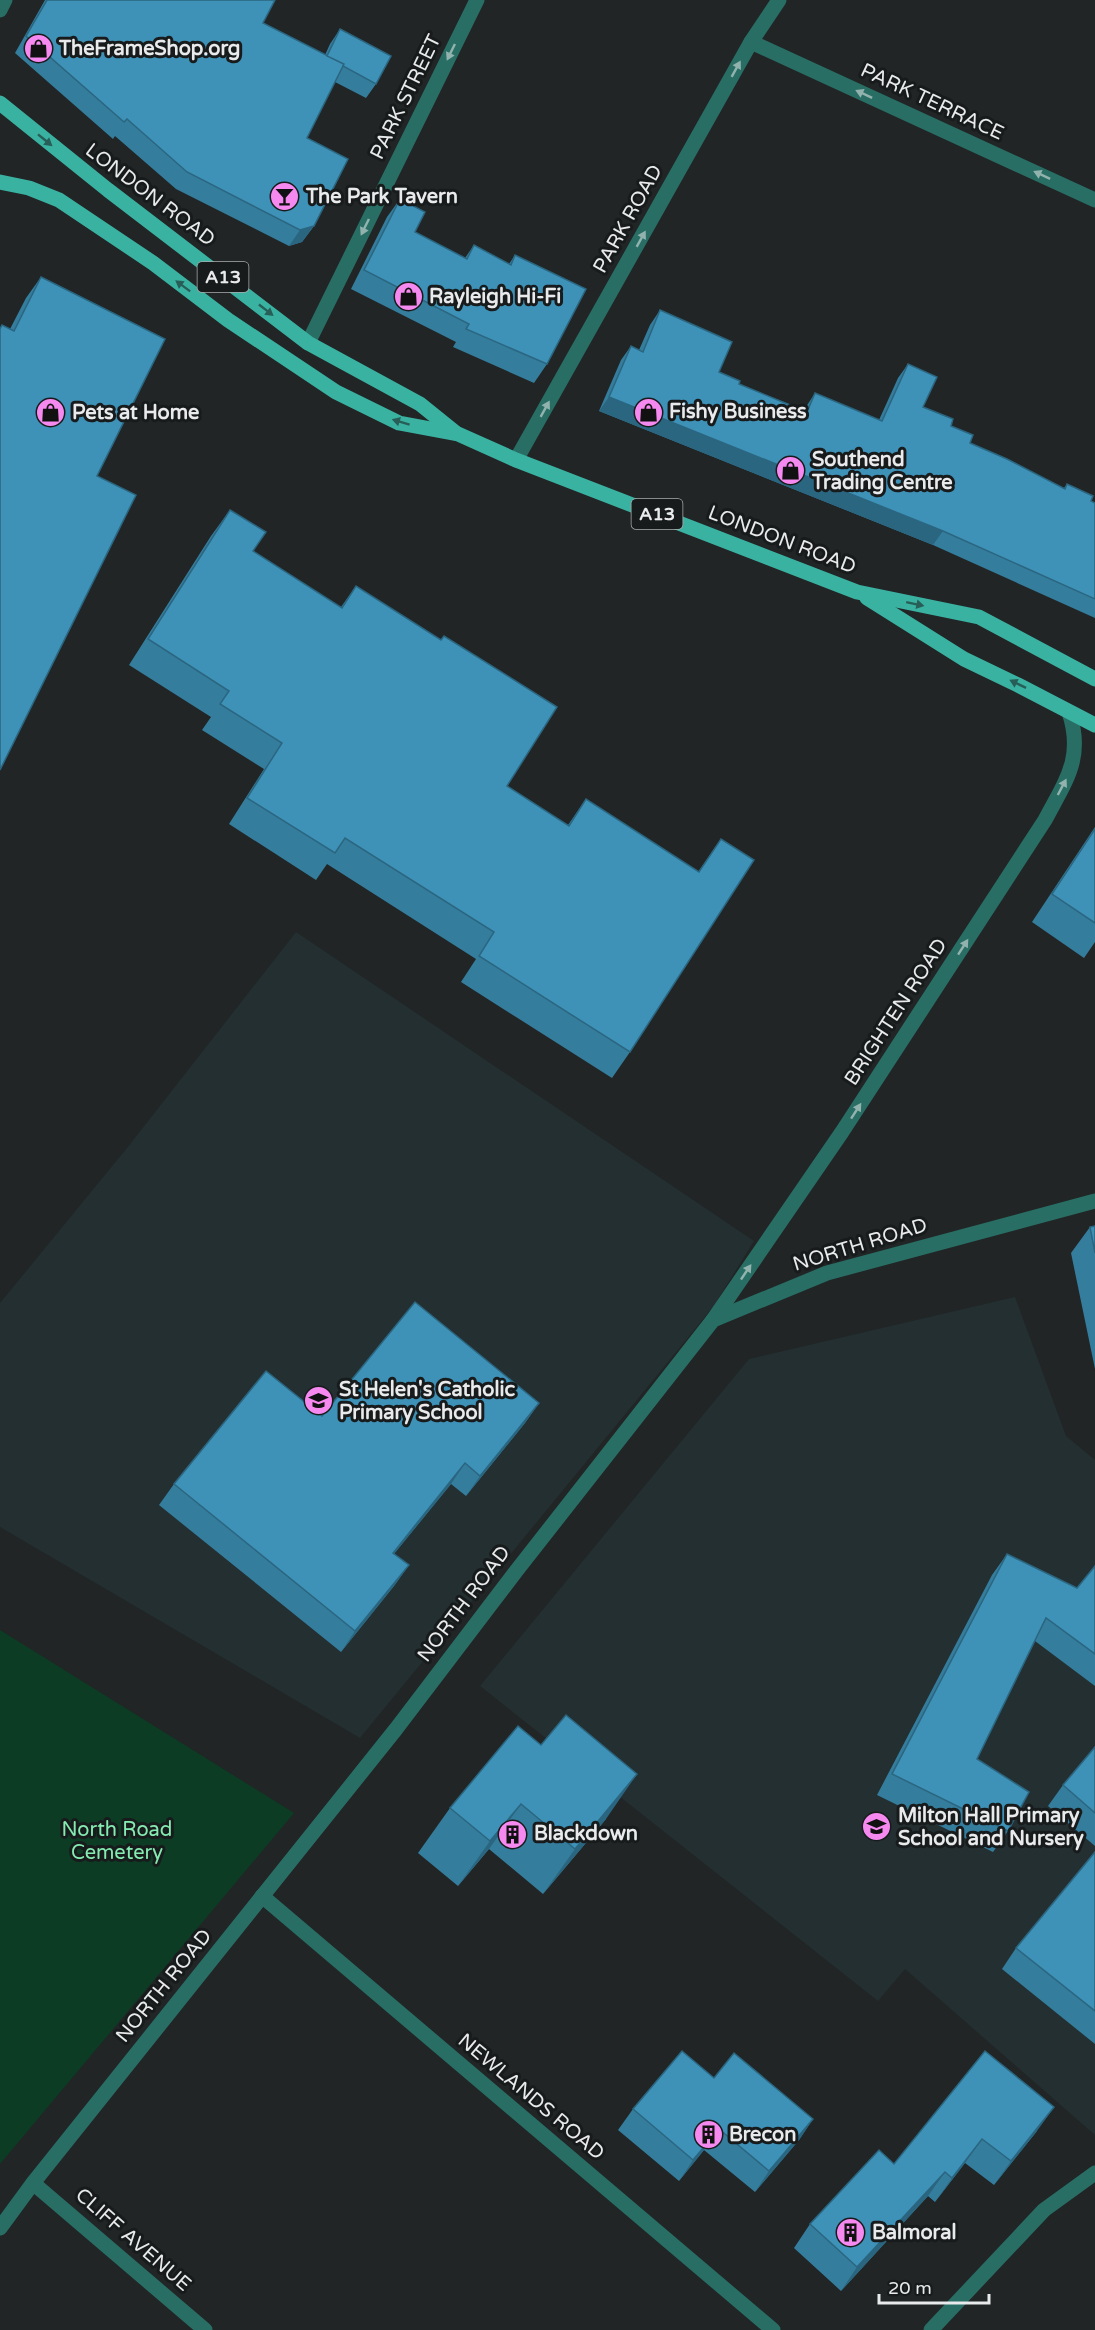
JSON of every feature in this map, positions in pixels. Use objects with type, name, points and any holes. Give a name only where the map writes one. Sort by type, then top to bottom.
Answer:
[{"type":"main road","name":"LONDON ROAD","points":[[0,103],[108,190],[308,343],[420,404],[458,434]]},
{"type":"main road","name":"LONDON ROAD","points":[[0,182],[29,188],[73,208],[153,263],[228,320],[336,392],[399,423],[458,434],[516,460],[857,592],[979,617],[1095,679]]},
{"type":"main road","name":"LONDON ROAD","points":[[857,592],[964,659],[1018,684],[1095,725]]},
{"type":"street","points":[[0,10],[5,0]]},
{"type":"street","name":"PARK STREET","points":[[308,343],[477,0]]},
{"type":"street","name":"PARK ROAD","points":[[516,460],[751,42],[778,0]]},
{"type":"street","name":"PARK TERRACE","points":[[751,42],[1095,200]]},
{"type":"street","name":"BRIGHTEN ROAD","points":[[713,1320],[842,1132],[1045,820],[1070,773],[1076,751],[1076,731],[1069,712]]},
{"type":"street","name":"NORTH ROAD","points":[[0,2228],[33,2183],[396,1729],[713,1320],[828,1273],[1095,1200]]},
{"type":"street","name":"NEWLANDS ROAD","points":[[262,1896],[773,2330]]},
{"type":"street","points":[[931,2330],[1044,2211],[1095,2174]]},
{"type":"street","name":"CLIFF AVENUE","points":[[33,2183],[205,2330]]},
{"type":"shaded area","name":"St Helen's Catholic Primary School","points":[[296,932],[754,1241],[713,1307],[360,1738],[0,1527],[0,1303],[127,1148]]},
{"type":"shaded area","name":"Milton Hall Primary School and Nursery","points":[[1015,1297],[1066,1436],[1095,1460],[1095,2135],[905,1969],[878,2001],[480,1686],[749,1359]]},
{"type":"green space","name":"North Road Cemetery","points":[[0,1630],[294,1813],[0,2164]]},
{"type":"building","points":[[47,0],[275,0],[263,23],[344,64],[307,138],[348,159],[314,226],[300,230],[187,172],[127,119],[124,122],[26,36]]},
{"type":"building","points":[[340,29],[391,56],[376,84],[327,56]]},
{"type":"building","points":[[400,199],[425,212],[415,232],[467,259],[474,245],[511,265],[515,255],[586,289],[547,364],[466,329],[469,324],[364,270]]},
{"type":"building","points":[[41,277],[165,339],[97,476],[136,495],[0,770],[0,329],[2,325],[14,331]]},
{"type":"building","points":[[660,310],[732,342],[719,372],[740,381],[739,384],[807,412],[815,393],[882,421],[908,364],[937,377],[923,407],[953,419],[951,426],[973,435],[970,443],[1065,489],[1067,484],[1093,496],[1091,501],[1095,503],[1095,599],[943,531],[609,397],[631,346],[643,352]]},
{"type":"building","points":[[230,510],[266,532],[253,551],[342,608],[356,586],[441,640],[444,636],[557,707],[507,786],[569,826],[586,799],[699,872],[721,839],[754,860],[630,1052],[479,956],[494,932],[345,838],[335,853],[247,798],[282,743],[220,704],[229,691],[148,639]]},
{"type":"building","points":[[1095,829],[1095,923],[1052,894]]},
{"type":"building","points":[[1095,1226],[1095,1253],[1090,1227]]},
{"type":"building","points":[[415,1302],[539,1403],[480,1476],[465,1463],[393,1553],[409,1565],[355,1631],[174,1484],[266,1371],[322,1416]]},
{"type":"building","points":[[1007,1554],[1077,1588],[1095,1566],[1095,1654],[1046,1618],[977,1759],[1029,1792],[1008,1831],[892,1774]]},
{"type":"building","points":[[566,1715],[637,1774],[575,1849],[521,1804],[490,1841],[450,1808],[518,1726],[541,1745]]},
{"type":"building","points":[[1095,1747],[1095,1813],[1063,1785]]},
{"type":"building","points":[[1095,1852],[1095,2011],[1016,1948]]},
{"type":"building","name":"Brecon","points":[[682,2051],[714,2078],[734,2053],[813,2119],[769,2171],[719,2129],[693,2160],[633,2109]]},
{"type":"building","points":[[985,2051],[1054,2107],[1011,2161],[982,2139],[952,2178],[945,2172],[857,2267],[810,2224],[879,2150],[894,2164]]},
{"type":"place","name":"TheFrameShop.org","points":[[38,49]]},
{"type":"place","name":"The Park Tavern","points":[[285,197]]},
{"type":"place","name":"Rayleigh Hi-Fi","points":[[408,297]]},
{"type":"place","name":"Fishy Business","points":[[648,412]]},
{"type":"place","name":"Pets at Home","points":[[51,413]]},
{"type":"place","name":"Southend Trading Centre","points":[[791,471]]},
{"type":"place","name":"St Helen's Catholic Primary School","points":[[318,1401]]},
{"type":"place","name":"Milton Hall Primary School and Nursery","points":[[877,1827]]},
{"type":"place","name":"Blackdown","points":[[513,1834]]},
{"type":"place","name":"Brecon","points":[[708,2135]]},
{"type":"place","name":"Balmoral","points":[[851,2233]]}]
